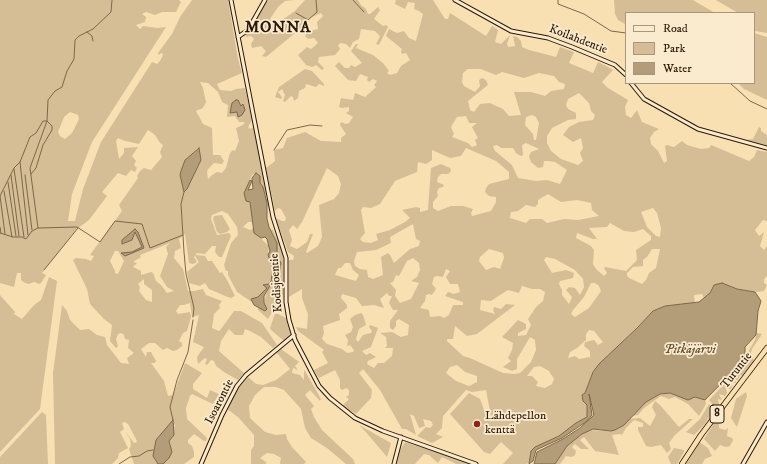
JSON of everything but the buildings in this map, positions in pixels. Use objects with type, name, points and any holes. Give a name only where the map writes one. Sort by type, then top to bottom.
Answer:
[{"type":"highway","name":"Turuntie","points":[[682,464],[701,435],[767,348]]},
{"type":"street","name":"Kodisjoentie","points":[[231,0],[273,217],[286,258],[286,302],[295,340],[319,386],[330,398],[359,420],[476,464]]},
{"type":"street","points":[[238,37],[248,30],[265,0]]},
{"type":"street","name":"Koilahdentie","points":[[455,0],[511,31],[548,38],[572,46],[615,65],[625,74]]},
{"type":"street","points":[[632,84],[644,99],[698,129],[767,148]]},
{"type":"street","name":"Isoarontie","points":[[201,464],[222,414],[237,386],[246,375],[294,335]]},
{"type":"street","points":[[284,342],[295,340]]},
{"type":"street","points":[[743,464],[767,422]]},
{"type":"street","points":[[394,464],[401,437]]},
{"type":"green space","points":[[0,0],[179,0],[181,2],[176,12],[162,12],[155,15],[146,12],[142,14],[146,17],[145,22],[136,25],[140,29],[143,26],[157,28],[166,27],[92,142],[72,194],[68,221],[75,221],[83,189],[101,142],[152,62],[157,64],[160,61],[163,55],[162,53],[158,55],[158,53],[172,34],[180,17],[192,0],[228,0],[238,59],[242,73],[217,84],[220,90],[231,91],[245,88],[252,120],[248,127],[250,129],[254,127],[266,194],[264,194],[263,187],[260,183],[260,176],[256,173],[252,175],[244,193],[250,202],[253,222],[248,222],[243,227],[250,230],[254,228],[255,233],[269,246],[268,255],[273,273],[269,284],[263,287],[267,288],[258,297],[251,299],[252,302],[237,292],[224,265],[231,243],[238,235],[237,227],[228,214],[222,211],[212,215],[211,219],[217,235],[229,233],[231,236],[222,257],[219,257],[215,252],[216,246],[212,246],[205,254],[197,253],[194,257],[197,262],[193,264],[189,263],[185,234],[179,239],[181,248],[175,251],[174,258],[183,269],[188,291],[203,289],[206,295],[222,301],[219,305],[220,308],[214,314],[212,328],[219,331],[234,311],[241,311],[262,323],[277,345],[273,348],[261,337],[245,329],[243,335],[235,335],[229,329],[221,341],[219,351],[244,373],[238,380],[216,366],[214,361],[211,360],[207,365],[205,364],[207,359],[205,358],[198,364],[197,357],[204,347],[193,342],[199,315],[192,317],[190,303],[180,305],[176,311],[178,314],[190,312],[191,317],[187,331],[183,333],[179,341],[182,343],[182,346],[173,351],[167,348],[163,350],[155,343],[149,343],[141,349],[146,357],[147,352],[151,352],[156,361],[155,363],[151,363],[164,381],[168,396],[173,395],[185,363],[202,373],[193,384],[193,389],[207,398],[210,390],[219,394],[213,404],[192,394],[190,396],[186,408],[187,419],[207,438],[206,441],[204,441],[194,434],[188,440],[188,443],[192,446],[194,457],[184,464],[163,464],[171,445],[169,441],[175,424],[156,440],[154,459],[158,464],[134,464],[129,449],[131,446],[130,439],[125,431],[134,443],[137,442],[128,424],[125,422],[122,423],[124,429],[120,432],[128,448],[119,453],[118,458],[112,464],[55,464],[53,373],[62,305],[67,311],[70,320],[80,330],[89,329],[97,335],[105,337],[107,345],[121,363],[129,364],[127,358],[134,353],[128,348],[129,340],[125,339],[124,335],[121,333],[118,334],[116,339],[118,346],[116,348],[110,341],[112,325],[90,304],[87,289],[73,260],[76,258],[91,261],[94,256],[90,255],[122,211],[119,205],[138,178],[137,176],[140,171],[144,168],[151,170],[162,157],[160,152],[163,145],[155,135],[148,130],[139,144],[118,138],[116,141],[119,159],[124,153],[124,148],[138,147],[132,156],[136,161],[134,165],[137,168],[135,172],[131,170],[126,176],[118,173],[102,192],[107,196],[89,220],[77,229],[42,273],[46,275],[41,283],[25,283],[21,280],[21,273],[17,273],[14,287],[0,283]],"holes":[[[200,82],[208,83],[218,92],[222,102],[228,105],[227,117],[235,116],[239,122],[245,122],[243,125],[236,128],[239,141],[235,151],[233,150],[230,153],[226,168],[222,173],[217,172],[208,179],[207,171],[210,167],[214,163],[222,164],[224,161],[220,155],[213,155],[212,128],[203,124],[196,111],[203,108],[206,102]],[[70,112],[78,115],[79,119],[72,133],[65,139],[60,136],[58,132],[64,117]],[[198,148],[201,160],[190,181],[182,184],[180,175],[185,160]],[[170,243],[166,247],[168,254],[160,276],[167,287],[174,291],[167,293],[156,281],[153,273],[151,272],[141,275],[141,271],[133,267],[137,263],[133,262],[141,257],[140,255]],[[115,251],[118,251],[124,261],[118,274],[115,273],[110,261]],[[144,279],[144,284],[152,290],[152,302],[146,300],[139,291],[140,287],[138,284]]]},
{"type":"green space","points":[[269,0],[294,0],[285,1],[278,7],[270,19],[275,25],[295,11],[305,0],[358,0],[366,9],[368,14],[378,7],[380,10],[374,19],[383,26],[386,25],[388,27],[379,45],[376,44],[380,36],[375,31],[361,29],[359,39],[353,42],[350,48],[346,44],[341,43],[338,45],[340,49],[335,55],[319,57],[318,62],[324,68],[322,70],[316,65],[312,67],[306,65],[298,55],[307,47],[311,49],[318,43],[314,38],[308,39],[305,36],[309,31],[318,29],[317,22],[323,16],[321,13],[310,18],[306,22],[304,28],[306,31],[304,32],[300,29],[266,57],[262,56],[266,51],[261,46],[252,48],[251,44],[254,39],[251,36],[246,37],[246,34],[264,5]]},
{"type":"green space","points":[[396,0],[433,0],[445,19],[448,19],[450,13],[486,36],[492,26],[498,30],[495,42],[501,44],[510,35],[507,44],[508,47],[515,46],[513,36],[517,37],[521,41],[522,47],[529,50],[556,57],[560,47],[574,52],[569,63],[593,73],[598,62],[613,70],[602,82],[608,88],[628,100],[625,107],[626,115],[631,118],[637,110],[642,122],[659,129],[654,132],[650,138],[651,144],[658,151],[664,163],[667,161],[665,146],[667,145],[674,147],[682,141],[687,145],[701,149],[709,148],[711,145],[749,161],[754,157],[757,150],[767,152],[767,221],[763,220],[755,230],[759,236],[764,232],[760,246],[764,250],[767,246],[767,276],[764,279],[764,283],[767,285],[764,291],[757,292],[737,289],[727,285],[712,287],[710,293],[704,298],[702,294],[694,295],[695,304],[665,306],[653,311],[593,372],[585,393],[582,395],[587,405],[587,417],[559,436],[535,447],[529,463],[526,464],[503,464],[513,453],[501,442],[490,454],[484,452],[450,414],[469,393],[480,399],[486,415],[492,422],[486,390],[472,392],[466,390],[443,416],[442,428],[436,434],[443,437],[432,443],[417,436],[426,427],[430,428],[433,425],[431,421],[423,419],[425,426],[419,428],[414,416],[410,414],[416,435],[406,429],[402,429],[380,390],[363,369],[359,373],[372,390],[371,398],[356,414],[342,406],[349,399],[346,397],[349,395],[349,390],[346,388],[342,390],[340,388],[340,380],[335,370],[319,378],[314,370],[328,363],[322,352],[324,350],[298,331],[296,327],[307,329],[308,314],[302,298],[302,289],[289,297],[289,260],[293,260],[294,256],[288,252],[277,222],[276,218],[285,221],[286,218],[281,209],[278,208],[275,211],[266,168],[275,161],[274,150],[283,148],[287,138],[305,132],[321,141],[341,142],[341,138],[346,134],[340,125],[341,122],[346,124],[349,123],[353,117],[346,113],[349,111],[349,107],[339,107],[341,98],[353,100],[355,93],[365,97],[376,87],[374,85],[377,81],[373,79],[369,82],[367,80],[368,77],[360,74],[356,81],[348,80],[335,66],[339,62],[345,68],[349,68],[351,65],[355,67],[362,63],[351,51],[356,44],[358,44],[356,48],[373,55],[383,63],[389,71],[387,73],[390,75],[397,73],[401,66],[410,60],[406,53],[402,54],[402,49],[386,36],[389,29],[397,33],[404,31],[409,38],[416,41],[423,14],[414,9],[415,3],[408,2],[405,9],[395,4]],"holes":[[[468,69],[481,69],[496,75],[502,72],[524,78],[539,73],[554,76],[559,82],[565,84],[564,89],[551,91],[545,96],[531,92],[514,92],[521,115],[509,116],[503,109],[490,103],[480,104],[474,112],[470,110],[468,101],[488,85],[486,80],[482,78],[479,80],[480,86],[475,92],[464,86],[462,82],[463,73]],[[579,93],[589,103],[591,111],[595,115],[593,120],[579,122],[569,127],[563,135],[573,142],[581,138],[583,148],[580,153],[583,161],[578,165],[561,159],[551,151],[547,143],[547,136],[552,128],[568,120],[576,119],[576,113],[568,109],[566,105],[568,99]],[[532,115],[536,117],[539,123],[536,140],[534,140],[533,134],[525,125],[526,117]],[[466,116],[469,123],[477,123],[472,127],[478,138],[475,140],[477,145],[472,147],[468,143],[452,137],[454,134],[451,127],[457,117]],[[526,143],[539,149],[531,152],[529,156],[531,162],[538,168],[543,167],[544,161],[549,161],[555,162],[567,170],[560,184],[547,180],[536,181],[518,178],[512,165],[495,151],[493,146],[497,145],[501,148],[513,148],[516,153],[521,156],[523,155],[522,145]],[[466,148],[496,161],[509,172],[509,179],[489,184],[486,188],[485,192],[489,196],[496,197],[496,202],[491,211],[472,216],[471,213],[473,209],[463,206],[451,206],[438,211],[433,208],[433,202],[438,196],[437,192],[439,188],[443,187],[444,185],[437,182],[438,177],[441,174],[448,174],[451,171],[450,168],[441,164],[431,168],[428,210],[420,212],[420,208],[416,207],[402,210],[410,218],[390,230],[376,234],[378,240],[371,243],[363,242],[360,239],[365,233],[361,210],[363,207],[371,208],[380,204],[395,181],[417,172],[418,162],[426,164],[432,160],[432,150],[450,158],[461,156]],[[327,168],[338,176],[341,184],[339,193],[334,199],[319,205],[322,237],[318,246],[307,253],[306,252],[313,234],[310,234],[307,242],[297,249],[290,246],[292,240],[289,230],[293,225],[297,229],[302,222]],[[548,194],[561,202],[577,200],[591,203],[592,210],[599,216],[578,220],[564,219],[547,223],[542,219],[530,219],[526,223],[510,218],[511,212],[518,211],[526,205],[535,207],[538,204],[538,200]],[[653,208],[657,213],[661,228],[660,237],[656,236],[647,227],[641,212]],[[610,223],[624,231],[634,232],[643,229],[651,236],[651,240],[636,250],[637,260],[626,271],[605,267],[604,268],[607,273],[604,276],[593,264],[594,250],[591,246],[576,238],[577,233],[597,239],[589,228],[607,227]],[[413,224],[416,239],[420,241],[419,246],[410,249],[394,263],[388,253],[381,257],[383,275],[373,279],[368,277],[367,270],[360,269],[355,266],[354,261],[357,252],[376,250],[391,243],[390,237]],[[489,249],[503,253],[504,258],[500,269],[494,267],[486,270],[479,261],[480,257]],[[652,249],[660,249],[656,268],[649,273],[646,280],[642,284],[627,276],[627,273],[633,267],[643,266],[643,260]],[[546,257],[555,259],[575,270],[583,279],[584,287],[580,295],[575,288],[569,287],[566,290],[572,297],[569,304],[562,295],[562,290],[559,284],[560,281],[573,278],[574,273],[566,270],[552,273],[544,260]],[[413,258],[419,263],[420,270],[417,277],[411,281],[419,283],[411,299],[400,303],[395,296],[396,290],[390,283],[393,282],[396,275],[399,276],[407,261]],[[345,263],[350,263],[353,270],[359,275],[356,281],[335,275],[338,268],[341,268]],[[446,269],[450,271],[446,277],[450,284],[458,284],[460,292],[454,294],[448,292],[445,296],[463,302],[463,305],[453,305],[449,315],[444,318],[440,316],[430,317],[429,310],[420,308],[425,301],[426,295],[432,295],[436,289],[432,284],[434,277],[443,277]],[[591,283],[595,283],[599,286],[601,291],[589,308],[575,317],[571,314],[584,297]],[[522,286],[532,289],[540,289],[545,292],[543,301],[536,307],[528,319],[531,325],[526,335],[518,336],[518,333],[526,329],[526,324],[518,320],[502,337],[513,343],[512,350],[508,358],[511,361],[503,367],[512,371],[517,369],[517,359],[530,337],[535,340],[536,350],[531,362],[520,373],[503,373],[463,356],[447,341],[447,339],[453,339],[455,326],[467,336],[477,334],[515,305],[506,304],[501,309],[494,307],[493,310],[495,314],[480,310],[481,300],[491,301],[508,290],[519,293]],[[387,293],[389,296],[392,296],[389,303],[393,310],[398,310],[390,321],[390,328],[393,330],[396,326],[396,321],[399,319],[409,325],[408,335],[401,337],[392,332],[380,333],[386,337],[387,346],[385,348],[393,348],[392,356],[384,363],[378,363],[374,368],[367,364],[368,361],[376,357],[370,353],[366,355],[362,351],[371,347],[378,328],[370,325],[369,327],[372,331],[371,333],[363,335],[358,342],[356,339],[359,329],[366,325],[361,313],[350,319],[353,327],[351,332],[345,335],[348,340],[347,346],[350,345],[354,350],[353,352],[347,353],[342,349],[327,344],[322,339],[324,333],[323,326],[340,320],[339,314],[347,308],[347,305],[341,298],[342,294],[356,298],[362,306],[374,305],[384,308],[380,299]],[[589,330],[594,331],[603,342],[598,345],[594,340],[585,342],[584,346],[590,351],[590,357],[579,359],[575,356],[568,358],[570,352],[586,340],[586,334]],[[457,365],[465,372],[477,376],[477,382],[469,386],[456,381],[446,373],[450,367]],[[540,366],[549,371],[554,379],[552,384],[545,388],[536,386],[538,382],[532,376],[527,376],[534,367]]]},
{"type":"green space","points":[[614,0],[693,0],[713,12],[625,12],[625,24],[618,20],[615,14]]},
{"type":"green space","points":[[716,0],[767,0],[767,33],[755,31],[755,12],[736,12]]},
{"type":"green space","points":[[755,33],[767,37],[767,100],[744,89],[739,84],[755,84]]},
{"type":"green space","points":[[305,69],[312,71],[324,84],[324,86],[319,84],[316,87],[306,84],[305,88],[299,91],[298,98],[294,101],[293,97],[291,96],[285,102],[283,101],[285,95],[282,89],[278,92],[282,97],[281,99],[275,97],[279,87]]},
{"type":"green space","points":[[759,127],[761,128],[761,131],[767,135],[767,146],[745,140],[753,139]]},
{"type":"green space","points":[[222,215],[230,229],[227,232],[220,234],[217,232],[213,219],[214,216]]},
{"type":"green space","points":[[271,229],[273,230],[283,252],[283,294],[268,319],[258,310],[258,307],[263,309],[267,291],[275,277],[280,277],[281,263],[277,261],[277,243]]},
{"type":"green space","points":[[195,256],[205,256],[208,261],[212,261],[220,273],[222,272],[235,296],[231,298],[225,296],[209,289],[205,283],[200,286],[189,283],[187,272],[199,262]]},
{"type":"green space","points":[[49,277],[57,281],[40,409],[0,452],[0,295],[15,312],[14,314],[22,319],[34,305],[41,300]]},
{"type":"green space","points":[[275,314],[288,319],[292,333],[284,341],[270,328]]},
{"type":"green space","points":[[757,333],[762,334],[752,349],[751,353],[754,361],[743,376],[740,375],[738,380],[735,380],[736,383],[730,382],[732,386],[731,389],[726,389],[727,393],[725,396],[719,394],[722,400],[718,399],[718,407],[715,407],[709,400],[749,358],[749,350]]},
{"type":"green space","points":[[279,349],[299,362],[295,366],[298,370],[293,368],[292,373],[300,375],[304,380],[304,370],[305,371],[321,399],[320,401],[310,390],[305,395],[314,406],[311,409],[314,417],[322,430],[353,459],[355,464],[346,464],[327,448],[311,438],[305,428],[301,409],[284,390],[276,387],[264,387],[255,395],[249,406],[250,418],[265,432],[276,435],[286,434],[292,447],[306,462],[304,464],[280,464],[281,458],[274,454],[267,453],[260,458],[266,462],[266,464],[251,464],[251,450],[254,446],[254,435],[239,418],[226,408],[247,376],[256,384],[263,385],[276,380],[290,369],[277,353]]},
{"type":"green space","points":[[746,392],[747,396],[737,427],[731,418],[736,399]]},
{"type":"green space","points":[[670,393],[690,399],[695,397],[705,400],[706,404],[699,416],[688,404],[675,397],[669,399],[661,396],[644,408],[638,415],[632,416],[646,402],[660,394]]},
{"type":"green space","points":[[655,401],[679,427],[689,419],[693,419],[675,435],[669,443],[671,449],[667,453],[661,445],[651,447],[646,446],[638,430],[638,427],[643,427],[643,423],[634,420],[626,428],[622,435],[612,435],[619,455],[595,451],[584,437],[580,440],[589,449],[581,449],[575,444],[572,447],[576,451],[575,455],[572,457],[566,456],[560,464],[555,464],[567,446],[588,430],[611,431],[624,425],[629,419],[640,418],[650,426],[656,415],[652,407]]},
{"type":"green space","points":[[709,404],[714,410],[705,424],[694,435],[686,432],[700,419]]},
{"type":"green space","points":[[42,412],[46,415],[48,464],[0,464],[0,457]]},
{"type":"green space","points":[[718,417],[725,422],[719,424],[719,428],[725,430],[728,428],[727,436],[733,440],[730,446],[726,447],[720,445],[715,451],[704,439]]},
{"type":"green space","points":[[359,425],[391,443],[387,457],[365,431]]},
{"type":"green space","points":[[698,441],[708,448],[712,456],[705,459],[702,464],[685,464]]},
{"type":"green space","points":[[405,442],[468,464],[456,464],[442,457],[438,463],[429,455],[424,454],[415,464],[396,464],[398,453]]},
{"type":"green space","points":[[674,448],[684,450],[684,452],[677,464],[671,464],[668,457]]},
{"type":"water","points":[[238,100],[241,106],[243,104],[245,110],[242,115],[238,117],[237,112],[230,113],[232,103]]},
{"type":"water","points":[[199,148],[201,160],[187,189],[184,192],[180,175],[181,171],[185,160]]},
{"type":"water","points":[[256,173],[260,176],[260,183],[263,187],[267,203],[267,219],[269,227],[277,243],[277,261],[280,261],[281,263],[279,277],[275,277],[264,296],[264,303],[267,309],[265,311],[254,305],[251,299],[258,297],[267,288],[263,285],[269,284],[271,281],[273,269],[268,255],[270,251],[267,239],[265,237],[261,238],[254,233],[250,202],[246,201],[244,193],[250,180],[252,181],[248,190],[253,189],[252,178]]},
{"type":"water","points":[[135,229],[138,232],[144,248],[125,256],[121,253],[132,252],[142,247],[135,232],[132,240],[122,244],[122,240]]},
{"type":"water","name":"Pitkäjärvi","points":[[722,283],[737,289],[755,292],[761,301],[758,311],[756,335],[745,347],[745,359],[705,400],[695,397],[688,400],[670,393],[660,394],[646,402],[624,425],[615,430],[593,429],[582,434],[567,446],[555,464],[534,464],[537,452],[563,439],[580,428],[594,415],[589,394],[592,415],[587,421],[562,438],[536,450],[533,461],[529,464],[531,451],[535,447],[559,436],[576,423],[587,417],[587,405],[583,401],[582,395],[585,393],[593,372],[599,364],[653,311],[665,306],[699,302],[710,293],[714,285]]},
{"type":"water","points":[[173,420],[174,435],[169,441],[172,452],[163,464],[158,464],[153,456],[156,440]]},
{"type":"waterway","points":[[38,228],[30,168],[47,121],[48,100],[55,91],[62,87],[67,71],[74,59],[75,40],[79,36],[93,29],[111,12],[112,0]]},
{"type":"waterway","points":[[296,13],[308,20],[317,12],[316,0]]},
{"type":"waterway","points":[[353,0],[364,12]]},
{"type":"waterway","points":[[558,0],[558,4],[584,14],[611,31],[625,33]]},
{"type":"waterway","points":[[87,32],[92,36],[93,41]]},
{"type":"waterway","points":[[731,84],[750,101],[767,109]]},
{"type":"waterway","points":[[0,196],[14,168],[20,162],[30,137],[36,133],[43,121],[47,121],[52,126],[52,130],[43,145],[36,168],[31,174]]},
{"type":"waterway","points":[[274,150],[287,130],[310,125],[322,126]]},
{"type":"waterway","points":[[20,162],[28,235]]},
{"type":"waterway","points":[[14,169],[24,237]]},
{"type":"waterway","points":[[11,175],[19,236]]},
{"type":"waterway","points":[[25,175],[32,230]]},
{"type":"waterway","points":[[8,182],[16,236]]},
{"type":"waterway","points":[[4,191],[12,237]]},
{"type":"waterway","points":[[184,192],[181,204],[184,252],[186,274],[194,308],[193,317]]},
{"type":"waterway","points":[[0,196],[5,234]]},
{"type":"waterway","points":[[0,233],[26,239],[32,231],[38,228],[77,227],[100,242],[115,221],[142,224],[150,248],[183,235]]},
{"type":"waterway","points":[[0,227],[1,233]]},
{"type":"waterway","points":[[44,270],[78,228]]},
{"type":"waterway","points":[[173,420],[170,407],[177,380],[188,352],[193,320]]},
{"type":"waterway","points":[[119,464],[130,457],[139,456],[147,451],[153,450]]},
{"type":"place","name":"Lähdepellon kenttä","points":[[477,424]]},
{"type":"district","name":"MONNA","points":[[278,29]]}]
